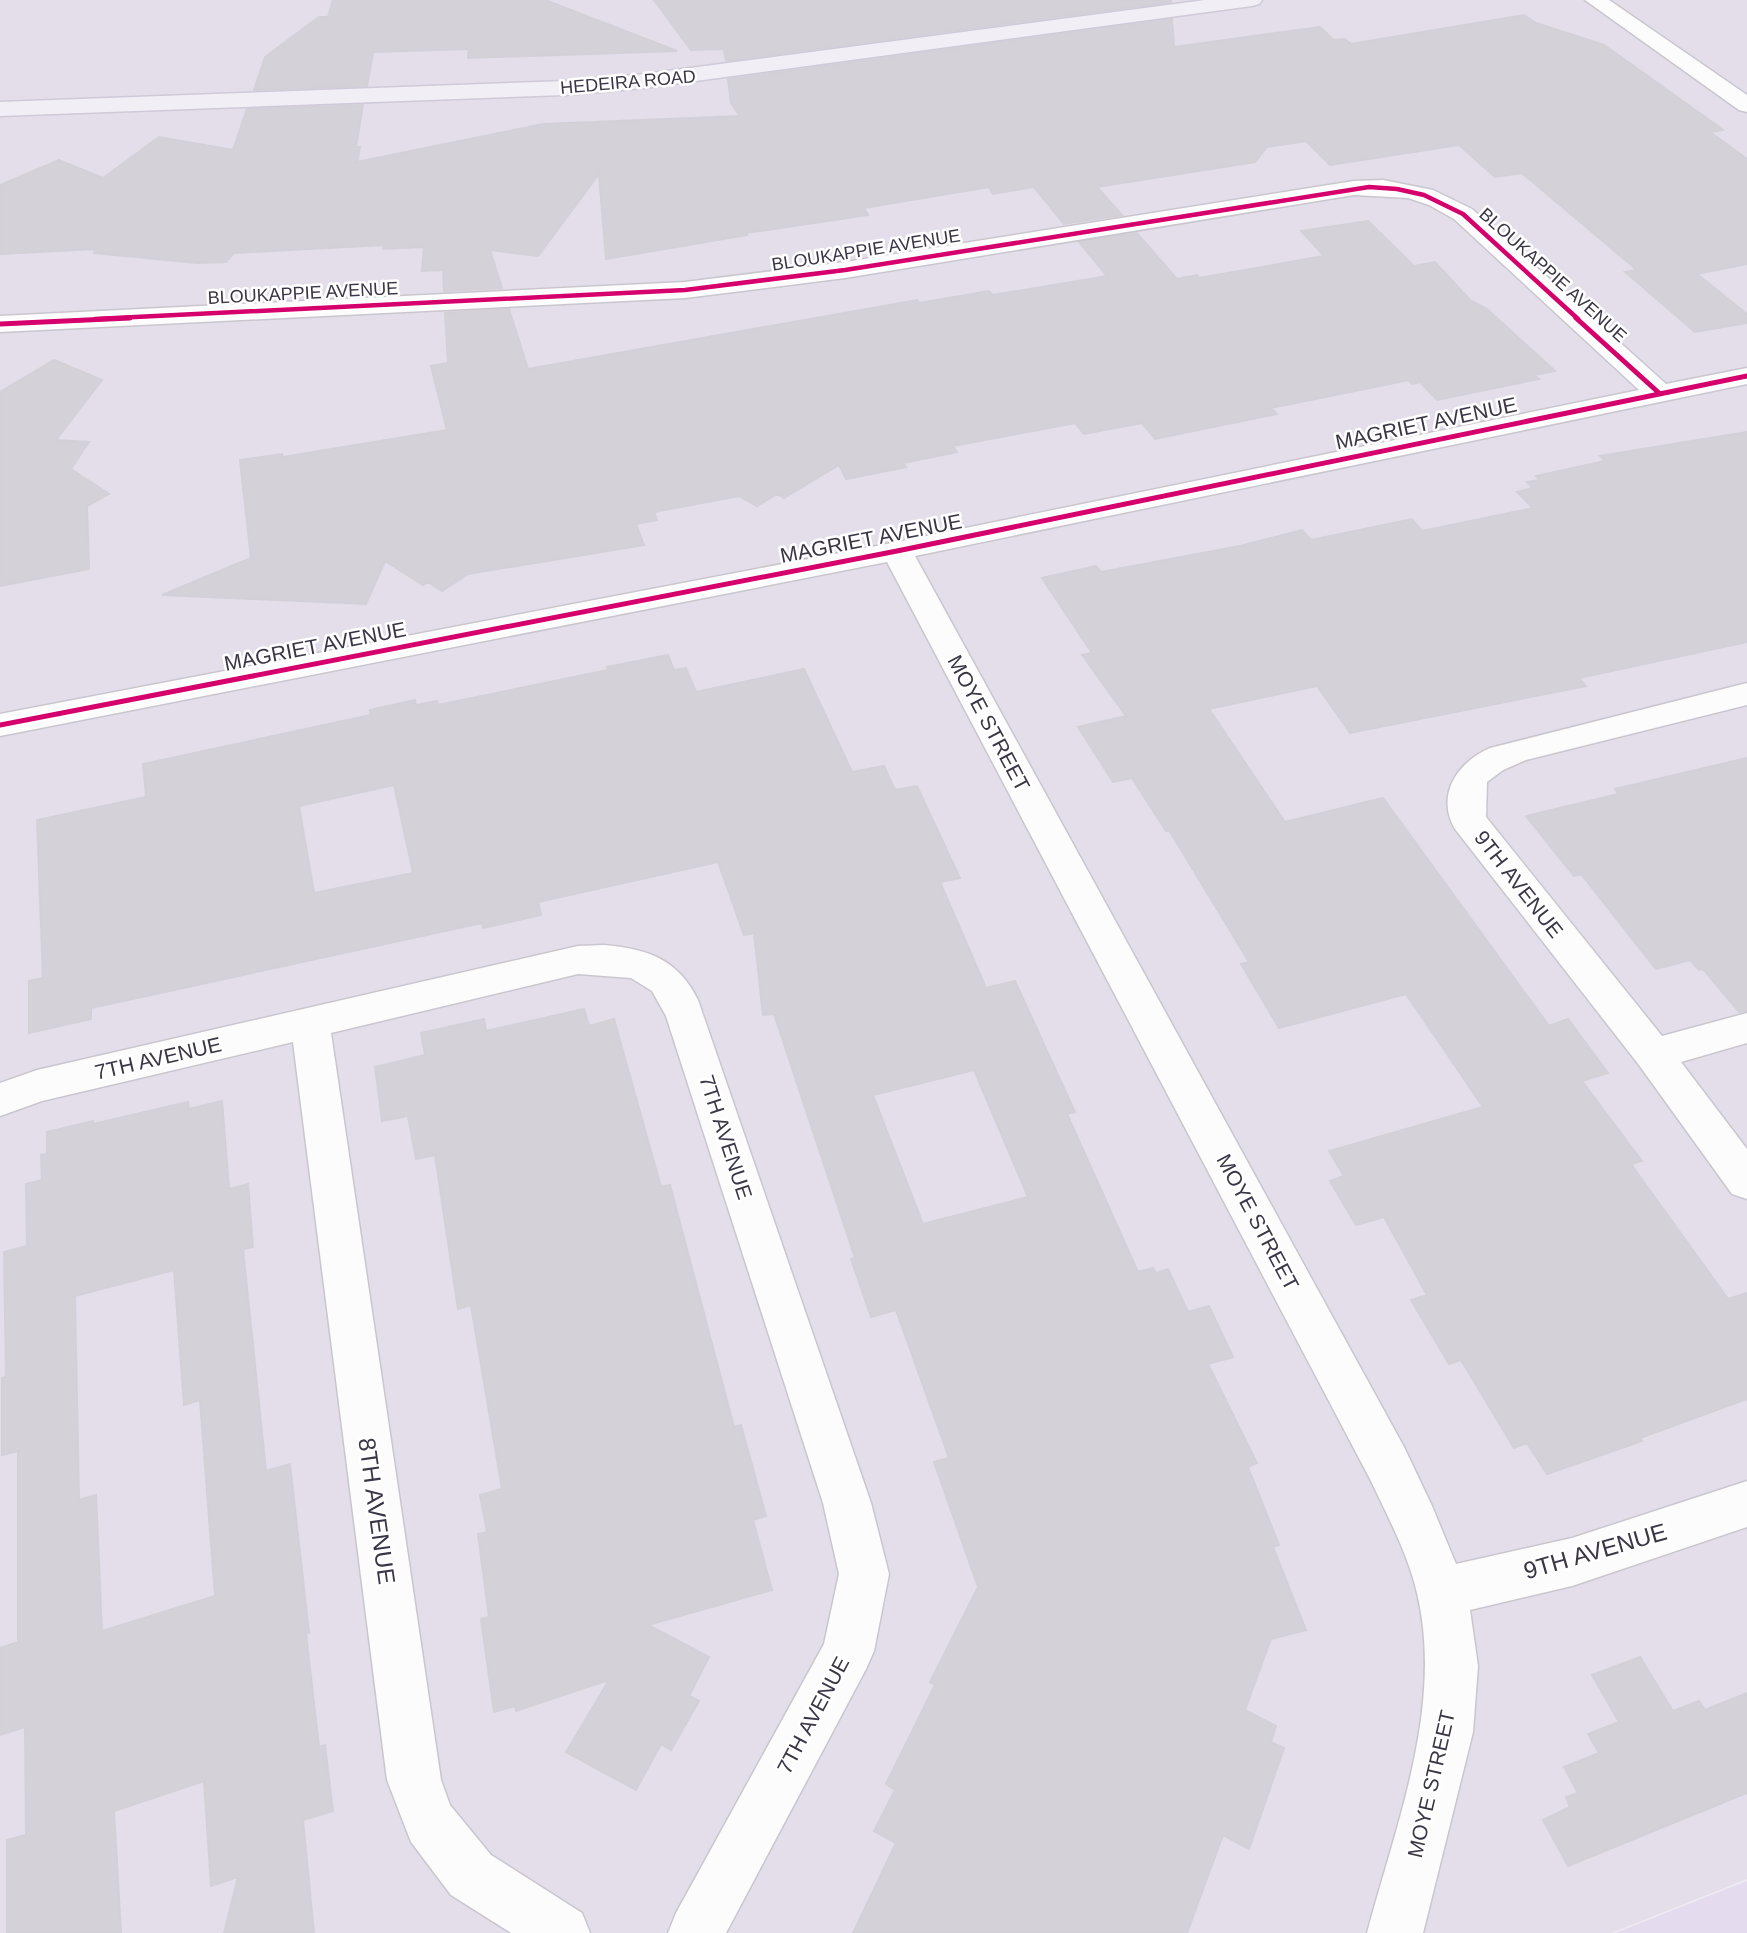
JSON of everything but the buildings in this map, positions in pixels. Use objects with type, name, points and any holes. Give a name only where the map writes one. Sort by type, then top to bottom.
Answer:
[{"type":"street","name":"HEDEIRA ROAD","points":[[0,109],[618,84],[727,72],[1252,0]]},
{"type":"street","points":[[1595,0],[1747,105]]},
{"type":"street","name":"BLOUKAPPIE AVENUE","points":[[0,324],[685,290],[820,274],[1354,188],[1390,187],[1431,197],[1463,214],[1659,393]]},
{"type":"street","name":"MAGRIET AVENUE","points":[[0,725],[897,551],[1747,376]]},
{"type":"street","name":"MOYE STREET","points":[[897,551],[1387,1463],[1415,1522],[1442,1592],[1452,1666],[1447,1732],[1395,1933]]},
{"type":"street","name":"9TH AVENUE","points":[[1747,694],[1517,751],[1491,760],[1471,777],[1464,796],[1468,820],[1653,1054],[1747,1181]]},
{"type":"street","name":"7TH AVENUE","points":[[0,1100],[37,1086],[578,960],[617,959],[654,971],[674,990],[686,1016],[847,1503],[864,1574],[848,1651],[696,1933]]},
{"type":"street","name":"8TH AVENUE","points":[[310,1024],[414,1780],[430,1824],[471,1875],[562,1933]]},
{"type":"street","points":[[1653,1054],[1747,1028]]},
{"type":"street","name":"9TH AVENUE","points":[[1442,1592],[1572,1562],[1747,1504]]},
{"type":"shaded area","points":[[0,0],[1747,0],[1747,1879],[1611,1933],[0,1933]]},
{"type":"shaded area","points":[[1747,1881],[1747,1933],[1615,1933]]},
{"type":"cycle path","points":[[0,324],[685,290],[845,270],[1354,188],[1383,188],[1424,195],[1463,214],[1659,393]]},
{"type":"cycle path","points":[[0,725],[897,551],[1747,376]]}]
